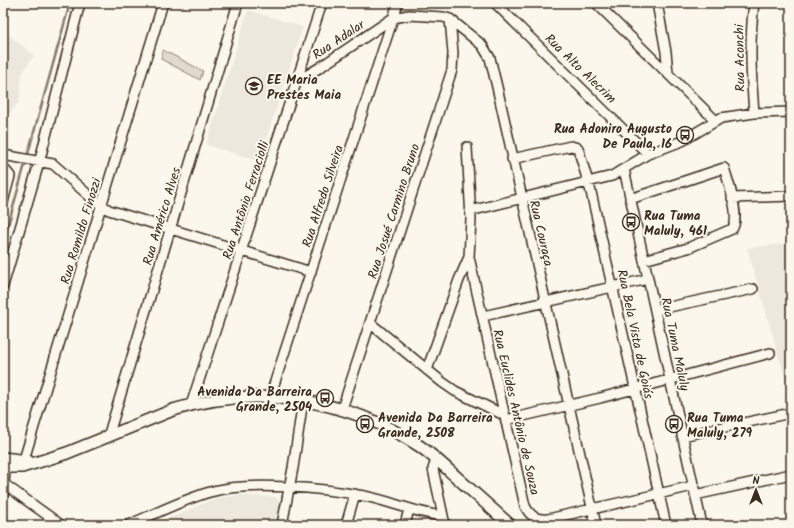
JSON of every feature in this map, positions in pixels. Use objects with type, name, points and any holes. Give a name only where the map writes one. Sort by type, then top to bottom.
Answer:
[{"type":"main road","points":[[4,463],[41,461],[108,437],[173,410],[191,405],[235,399],[270,398],[303,400],[342,409],[391,429],[420,446],[510,525]]},
{"type":"street","points":[[3,286],[39,163],[80,3]]},
{"type":"street","name":"Rua Romildo Finozzi","points":[[22,463],[163,3]]},
{"type":"street","name":"Rua Américo Alves","points":[[108,437],[238,3]]},
{"type":"street","name":"Rua Antônio Ferraciolli","points":[[191,405],[322,3]]},
{"type":"street","name":"Rua Alfredo Silveira","points":[[270,398],[398,3]]},
{"type":"street","name":"Rua Alto Alecrim","points":[[495,3],[648,154]]},
{"type":"street","points":[[596,3],[715,120]]},
{"type":"street","points":[[657,3],[666,52],[668,73]]},
{"type":"street","name":"Rua Aconchi","points":[[754,3],[750,36],[750,62],[754,113]]},
{"type":"street","points":[[393,18],[409,15],[443,17],[450,19]]},
{"type":"street","name":"Rua Adalar","points":[[297,81],[319,68],[393,18]]},
{"type":"street","name":"Rua Couraça","points":[[450,19],[482,46],[490,58],[544,302],[596,525]]},
{"type":"street","name":"Rua Josué Carmino Bruno","points":[[342,409],[452,70],[453,53],[450,19]]},
{"type":"street","points":[[470,211],[612,176],[648,154],[682,141],[715,120],[729,116],[754,113],[791,112]]},
{"type":"street","name":"Rua Bela Vista de Goiás","points":[[512,159],[571,146],[578,148],[588,182],[666,525]]},
{"type":"street","name":"Rua Euclides Antônio de Souza","points":[[467,147],[471,239],[469,257],[525,506],[529,514],[535,518],[542,519],[658,494],[694,490],[791,474]]},
{"type":"street","points":[[3,155],[39,163],[53,164],[102,205],[170,229],[311,272]]},
{"type":"street","points":[[3,167],[10,176],[3,202]]},
{"type":"street","points":[[630,199],[724,168],[732,198],[736,223],[729,231],[688,248],[644,260]]},
{"type":"street","name":"Rua Tuma Maluly","points":[[624,169],[702,525]]},
{"type":"street","points":[[732,198],[791,196]]},
{"type":"street","points":[[427,370],[459,280],[469,257]]},
{"type":"street","points":[[483,316],[648,279]]},
{"type":"street","points":[[655,310],[753,289]]},
{"type":"street","points":[[370,323],[455,391],[505,417],[568,405],[770,353]]},
{"type":"street","points":[[282,525],[303,400]]},
{"type":"street","points":[[682,436],[791,413]]},
{"type":"street","points":[[128,525],[189,499],[211,492],[239,488],[289,488],[355,494],[386,501],[444,520],[433,469],[436,460]]},
{"type":"street","points":[[3,494],[4,463]]},
{"type":"street","points":[[4,484],[61,525]]},
{"type":"street","points":[[346,525],[355,494]]},
{"type":"street","points":[[405,525],[409,509]]},
{"type":"shaded area","points":[[3,3],[8,3],[6,33],[34,55],[22,74],[19,102],[3,121]]},
{"type":"shaded area","name":"EE Maria Prestes Maia","points":[[248,10],[303,27],[259,161],[206,145]]},
{"type":"shaded area","points":[[163,50],[203,71],[200,80],[161,59]]},
{"type":"shaded area","points":[[791,243],[791,398],[747,248]]},
{"type":"shaded area","points":[[241,495],[275,497],[279,500],[279,508],[275,525],[153,525],[207,502],[223,497]]},
{"type":"waterway","points":[[3,243],[70,3]]},
{"type":"place","name":"EE Maria Prestes Maia","points":[[254,86]]},
{"type":"place","name":"Rua Adoniro Augusto De Paula, 16","points":[[685,135]]},
{"type":"place","name":"Rua Tuma Maluly, 461","points":[[631,222]]},
{"type":"place","name":"Avenida Da Barreira Grande, 2504","points":[[325,398]]},
{"type":"place","name":"Avenida Da Barreira Grande, 2508","points":[[365,424]]},
{"type":"place","name":"Rua Tuma Maluly, 279","points":[[674,424]]}]
